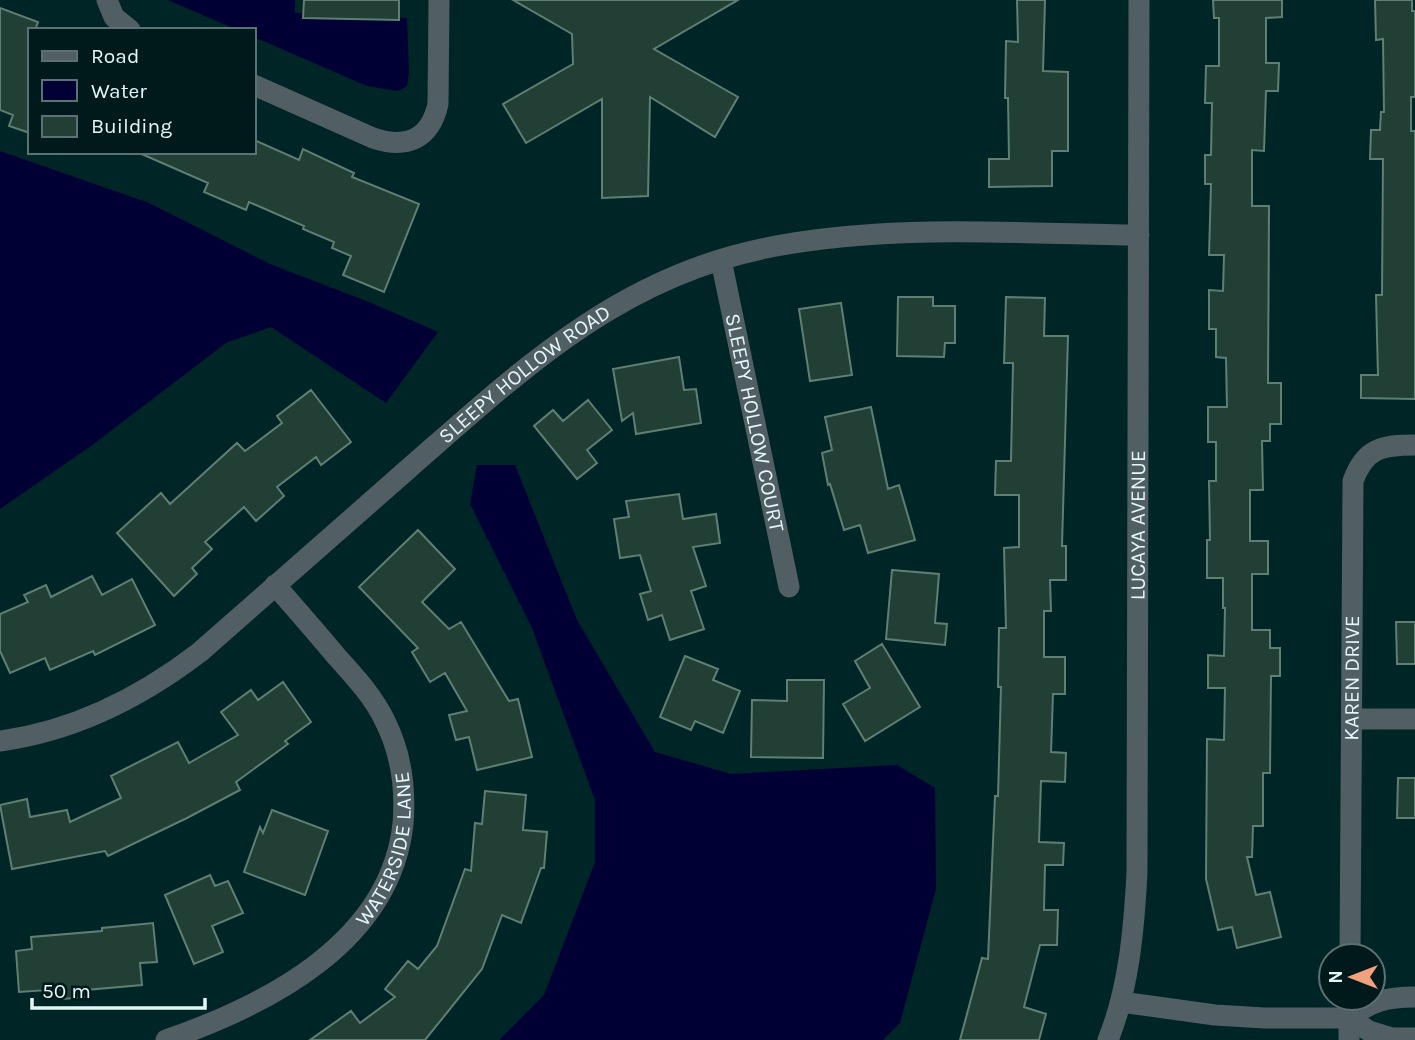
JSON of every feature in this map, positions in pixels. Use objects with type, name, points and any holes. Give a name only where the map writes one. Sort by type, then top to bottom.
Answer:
[{"type":"street","points":[[107,0],[114,17],[128,28]]},
{"type":"street","points":[[256,86],[373,138],[394,144],[423,135],[436,117],[438,104],[439,0]]},
{"type":"street","name":"LUCAYA AVENUE","points":[[1108,1040],[1121,1002],[1130,952],[1137,873],[1140,3]]},
{"type":"street","name":"SLEEPY HOLLOW ROAD","points":[[0,741],[50,732],[84,720],[145,690],[200,652],[483,403],[563,338],[642,290],[721,260],[764,248],[832,237],[881,233],[1139,235]]},
{"type":"street","name":"SLEEPY HOLLOW COURT","points":[[721,260],[789,587]]},
{"type":"street","name":"KAREN DRIVE","points":[[1350,942],[1353,481],[1358,467],[1368,455],[1391,445],[1415,444]]},
{"type":"street","name":"WATERSIDE LANE","points":[[166,1040],[243,1009],[275,991],[335,950],[357,928],[378,899],[393,869],[401,837],[405,803],[402,774],[396,747],[385,721],[370,694],[275,585]]},
{"type":"street","points":[[1352,719],[1415,719]]},
{"type":"street","points":[[1387,999],[1415,997]]},
{"type":"street","points":[[1121,1002],[1215,1015],[1264,1018],[1317,1012]]},
{"type":"street","points":[[1349,1012],[1349,1040]]},
{"type":"street","points":[[1352,1012],[1369,1031],[1392,1038],[1415,1038]]},
{"type":"water","points":[[168,0],[295,0],[295,13],[407,18],[407,86],[398,91],[367,86],[256,38],[256,28],[232,28]]},
{"type":"water","points":[[0,151],[149,203],[270,264],[438,332],[386,403],[271,327],[226,343],[91,446],[0,509]]},
{"type":"water","points":[[477,465],[515,465],[577,620],[655,752],[731,774],[897,765],[935,788],[936,889],[900,1023],[883,1040],[499,1040],[544,995],[595,862],[595,800],[532,628],[470,504]]},
{"type":"building","points":[[304,0],[399,0],[399,20],[303,18]]},
{"type":"building","points":[[513,0],[738,0],[654,49],[738,97],[715,137],[650,97],[648,196],[602,198],[602,99],[526,143],[503,104],[573,64],[572,34]]},
{"type":"building","points":[[1017,0],[1045,0],[1043,71],[1068,72],[1068,151],[1052,151],[1052,186],[989,187],[989,159],[1009,159],[1008,98],[1005,98],[1006,41],[1018,42]]},
{"type":"building","points":[[1213,0],[1282,0],[1282,17],[1266,18],[1266,63],[1279,63],[1278,91],[1266,91],[1264,151],[1252,150],[1252,206],[1269,206],[1268,383],[1281,383],[1281,424],[1270,424],[1270,441],[1262,441],[1263,490],[1250,490],[1250,541],[1268,541],[1268,574],[1252,574],[1252,630],[1270,630],[1270,648],[1280,648],[1280,676],[1271,676],[1270,773],[1263,773],[1263,826],[1253,826],[1252,857],[1247,857],[1256,895],[1270,892],[1281,937],[1237,948],[1232,927],[1218,930],[1206,879],[1207,739],[1224,740],[1225,688],[1208,688],[1208,655],[1224,656],[1225,608],[1223,578],[1207,578],[1207,540],[1210,540],[1209,481],[1216,481],[1216,442],[1208,442],[1208,407],[1227,407],[1226,358],[1216,357],[1216,329],[1209,329],[1209,290],[1223,291],[1224,255],[1209,255],[1211,184],[1205,184],[1205,155],[1211,155],[1212,103],[1205,103],[1206,66],[1219,66],[1219,18],[1214,18]]},
{"type":"building","points":[[1375,0],[1412,0],[1412,11],[1415,11],[1415,97],[1411,97],[1411,131],[1415,131],[1415,399],[1361,398],[1361,375],[1378,375],[1376,295],[1382,295],[1383,159],[1370,159],[1371,130],[1380,130],[1381,112],[1384,112],[1383,39],[1376,40]]},
{"type":"building","points":[[0,8],[38,22],[36,28],[28,28],[28,132],[9,126],[13,115],[0,110]]},
{"type":"building","points":[[256,141],[299,160],[303,149],[354,173],[352,177],[419,204],[384,292],[343,275],[351,256],[332,248],[334,242],[249,202],[246,210],[204,192],[208,183],[142,154],[256,154]]},
{"type":"building","points":[[898,297],[933,297],[933,306],[955,306],[955,343],[945,343],[944,357],[897,356]]},
{"type":"building","points":[[1006,297],[1045,298],[1044,336],[1068,336],[1062,546],[1066,546],[1066,580],[1050,580],[1051,611],[1044,611],[1044,657],[1065,657],[1065,694],[1053,694],[1051,752],[1066,753],[1065,782],[1041,781],[1039,842],[1064,843],[1063,865],[1045,865],[1044,910],[1058,910],[1057,945],[1040,945],[1024,1007],[1046,1014],[1039,1040],[960,1040],[982,958],[988,959],[995,796],[998,796],[1001,687],[998,687],[999,628],[1006,628],[1004,548],[1019,547],[1019,495],[995,495],[996,461],[1011,461],[1013,363],[1004,363]]},
{"type":"building","points":[[841,303],[852,375],[810,381],[799,309]]},
{"type":"building","points":[[679,357],[684,390],[696,389],[701,423],[636,434],[633,413],[622,421],[613,369]]},
{"type":"building","points":[[311,390],[351,442],[321,465],[316,457],[277,487],[284,496],[256,521],[244,507],[205,542],[212,549],[192,568],[197,574],[174,596],[117,533],[161,493],[170,504],[237,443],[245,451],[282,423],[277,416]]},
{"type":"building","points":[[588,400],[612,430],[587,450],[597,463],[577,479],[534,426],[553,410],[563,421]]},
{"type":"building","points":[[871,407],[888,489],[899,485],[915,540],[868,553],[860,525],[844,530],[830,484],[828,485],[822,453],[832,450],[825,417]]},
{"type":"building","points":[[679,494],[683,519],[716,514],[720,543],[693,547],[706,586],[691,591],[704,629],[670,640],[662,615],[648,620],[640,594],[651,591],[640,555],[620,558],[614,519],[629,517],[626,501]]},
{"type":"building","points":[[418,530],[455,569],[422,602],[449,629],[461,622],[509,701],[518,699],[532,757],[477,770],[469,737],[456,740],[449,715],[467,711],[445,673],[430,682],[412,652],[418,648],[359,587]]},
{"type":"building","points":[[892,570],[939,574],[935,623],[947,624],[945,645],[886,639]]},
{"type":"building","points":[[92,576],[102,595],[132,579],[155,625],[95,655],[93,651],[50,670],[45,658],[10,673],[0,651],[0,614],[28,602],[24,595],[46,585],[51,597]]},
{"type":"building","points":[[1396,622],[1415,622],[1415,664],[1397,664]]},
{"type":"building","points":[[882,644],[920,707],[865,741],[843,704],[870,688],[855,661]]},
{"type":"building","points":[[685,656],[718,669],[713,680],[740,691],[723,733],[695,721],[691,730],[660,717]]},
{"type":"building","points":[[787,680],[824,680],[823,758],[751,757],[752,700],[787,701]]},
{"type":"building","points":[[283,682],[311,722],[285,741],[288,744],[236,782],[240,790],[108,856],[105,851],[12,869],[0,805],[27,799],[30,817],[67,810],[70,822],[121,798],[111,776],[178,742],[189,763],[238,735],[221,712],[251,690],[258,700]]},
{"type":"building","points":[[1398,778],[1415,778],[1415,818],[1397,818]]},
{"type":"building","points":[[485,791],[526,795],[523,830],[547,832],[544,868],[541,868],[521,923],[502,915],[482,969],[425,1040],[310,1040],[351,1011],[360,1023],[395,997],[385,989],[408,961],[418,969],[437,946],[465,869],[471,871],[475,823],[482,824]]},
{"type":"building","points":[[272,810],[328,831],[305,895],[244,872],[260,827],[263,833]]},
{"type":"building","points":[[210,875],[215,886],[228,881],[243,913],[212,926],[223,952],[194,964],[165,895]]},
{"type":"building","points":[[153,923],[157,962],[140,963],[142,985],[86,990],[86,997],[63,999],[62,989],[19,992],[16,951],[32,949],[31,937],[102,931],[102,928]]}]
